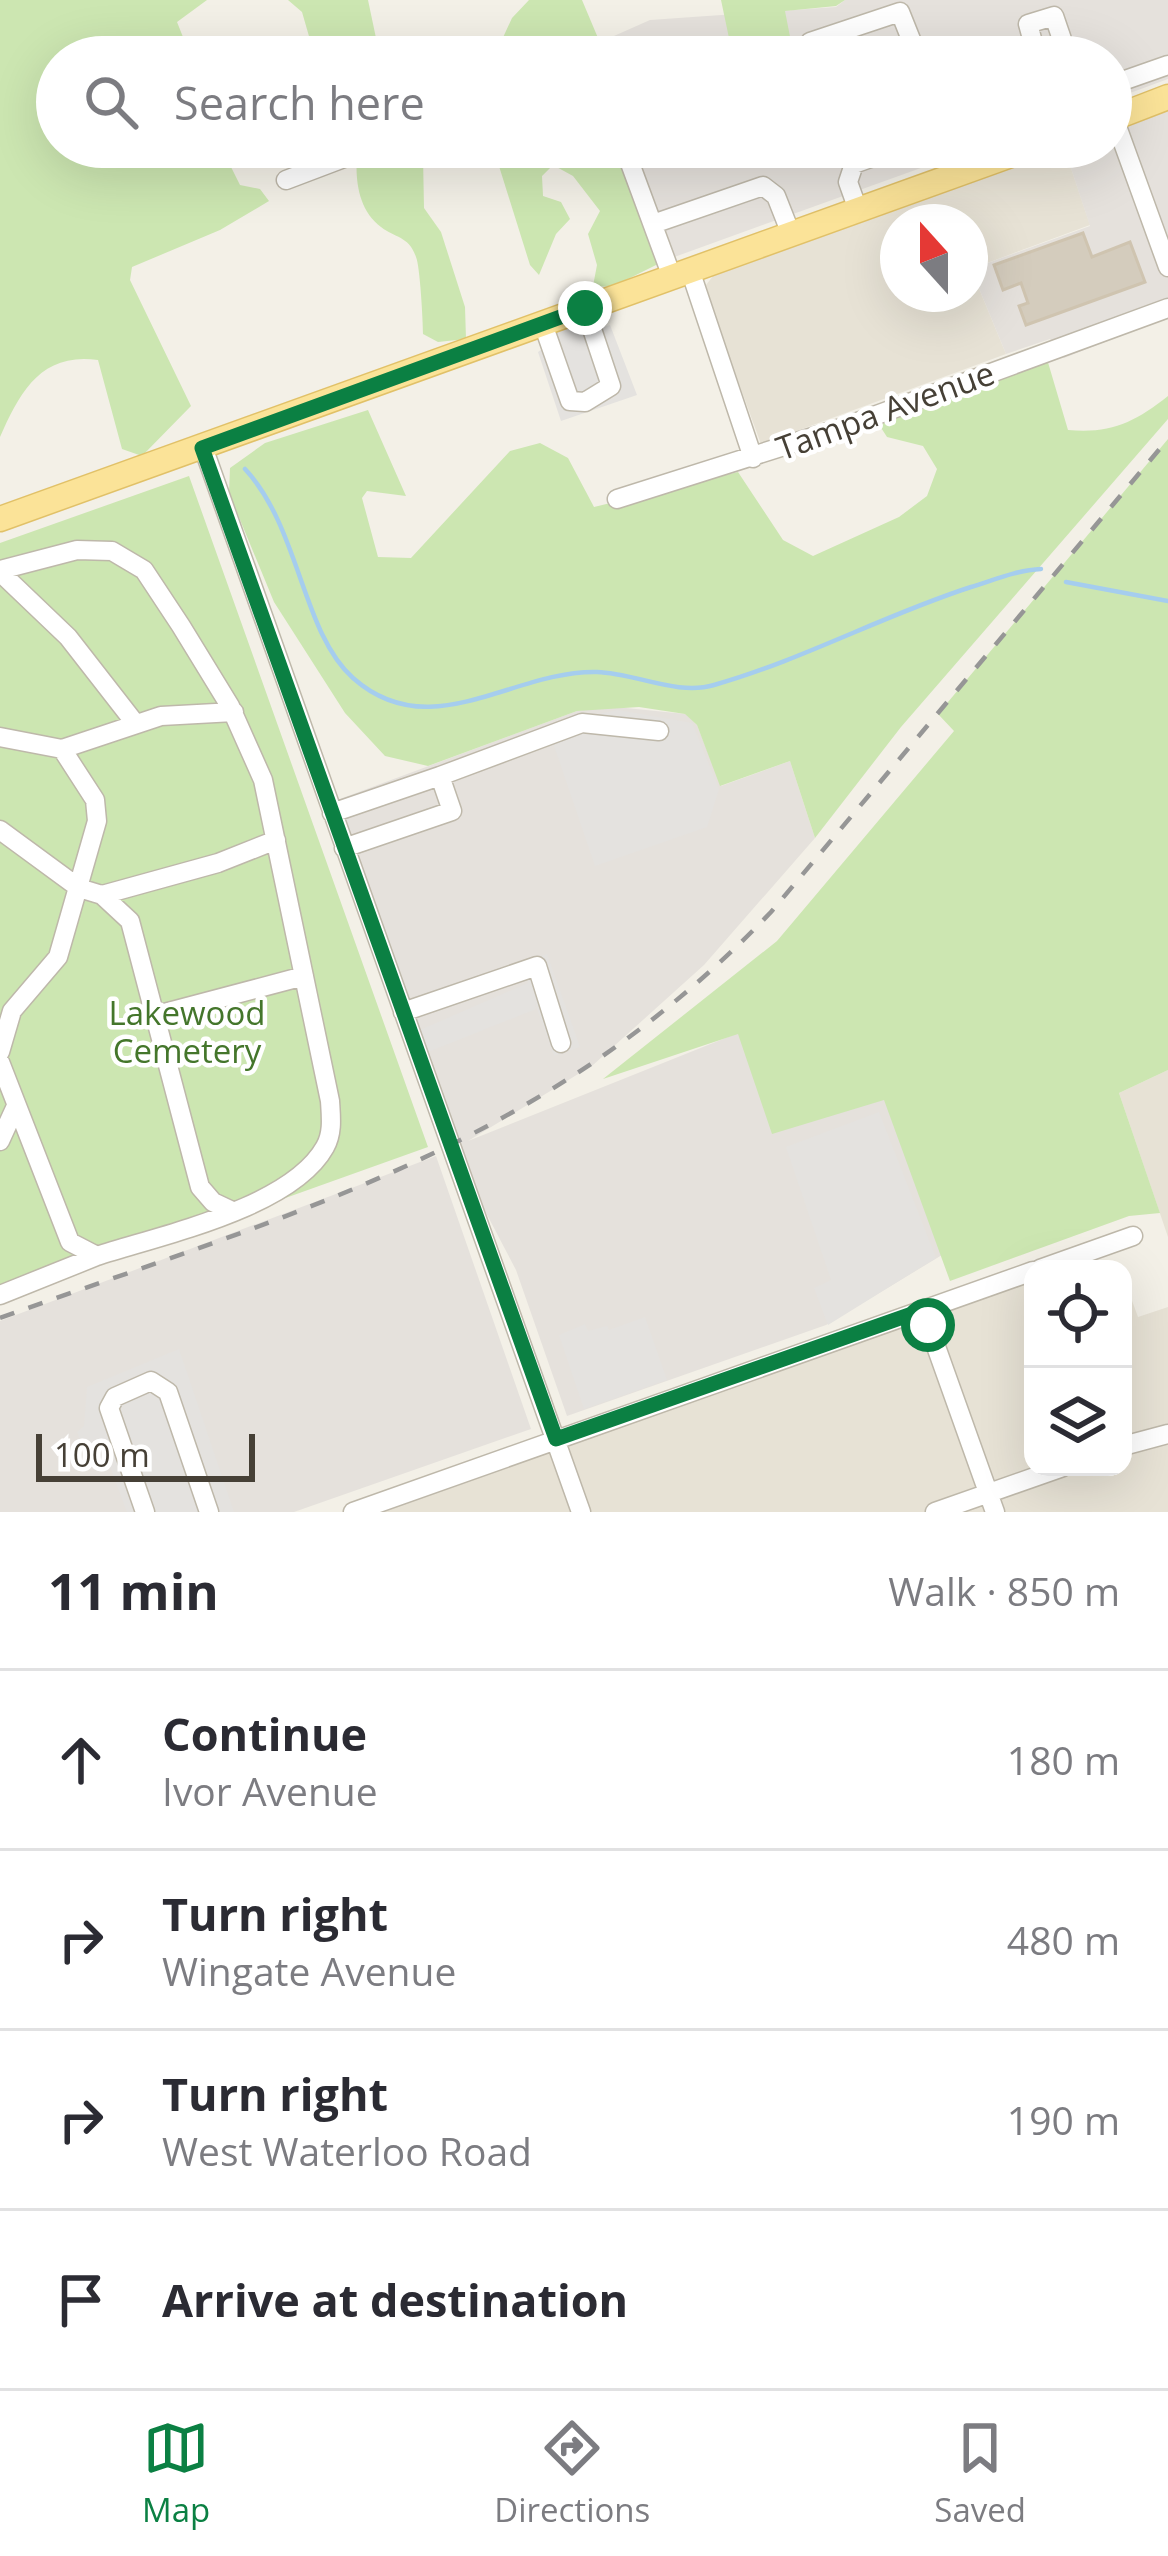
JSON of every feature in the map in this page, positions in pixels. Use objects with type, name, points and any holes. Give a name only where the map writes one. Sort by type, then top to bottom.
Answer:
[{"type":"main road","points":[[1132,111],[1168,98]]},
{"type":"main road","points":[[0,519],[975,168]]},
{"type":"street","points":[[824,36],[900,6],[911,36]]},
{"type":"street","points":[[1031,36],[1028,25],[1054,16],[1061,36]]},
{"type":"street","points":[[1132,77],[1164,66],[1168,88]]},
{"type":"street","points":[[286,179],[316,168]]},
{"type":"street","points":[[632,168],[653,224],[681,274],[753,458]]},
{"type":"street","points":[[853,168],[848,182],[858,210]]},
{"type":"street","points":[[954,168],[956,175]]},
{"type":"street","points":[[1131,168],[1168,267]]},
{"type":"street","points":[[653,224],[763,186],[776,196],[791,234]]},
{"type":"street","points":[[543,324],[570,400],[585,402],[611,386],[585,308]]},
{"type":"street","name":"Tampa Avenue","points":[[617,499],[753,458],[1160,312]]},
{"type":"street","points":[[202,448],[581,1512]]},
{"type":"street","points":[[0,571],[77,550],[112,551],[128,560],[144,570],[233,712],[263,780],[330,1101],[327,1144],[311,1166],[284,1187],[232,1211],[56,1270],[0,1294]]},
{"type":"street","points":[[0,571],[68,637],[135,723]]},
{"type":"street","points":[[0,737],[62,749],[135,723],[233,712]]},
{"type":"street","points":[[332,813],[582,724],[659,731]]},
{"type":"street","points":[[0,1052],[6,1014],[58,957],[97,821],[95,800],[62,749]]},
{"type":"street","points":[[344,848],[452,811],[440,776]]},
{"type":"street","points":[[0,830],[80,888],[102,895],[130,921],[200,1186],[213,1202],[232,1211]]},
{"type":"street","points":[[102,895],[218,863],[276,841]]},
{"type":"street","points":[[403,1012],[537,966],[561,1043]]},
{"type":"street","points":[[157,1015],[304,976]]},
{"type":"street","points":[[0,1062],[70,1242],[97,1256]]},
{"type":"street","points":[[0,1141],[16,1106]]},
{"type":"street","points":[[185,1227],[200,1186]]},
{"type":"street","points":[[1065,1260],[1133,1236]]},
{"type":"street","points":[[56,1270],[70,1242]]},
{"type":"street","points":[[353,1512],[1024,1274]]},
{"type":"street","points":[[923,1310],[992,1503]]},
{"type":"street","points":[[145,1512],[109,1408],[115,1396],[152,1381],[168,1392],[209,1512]]},
{"type":"street","points":[[1132,1444],[1168,1434]]},
{"type":"street","points":[[935,1512],[992,1503],[1046,1476]]},
{"type":"shaded area","points":[[845,0],[1168,0],[1168,79],[1132,92],[1132,36],[614,36],[650,20],[836,7]]},
{"type":"shaded area","points":[[1168,106],[1168,317],[1064,358],[1050,339],[1006,354],[988,310],[988,263],[1090,226],[1071,168],[1132,168],[1132,119]]},
{"type":"shaded area","points":[[636,168],[921,168],[666,260]]},
{"type":"shaded area","points":[[998,168],[1071,168],[1090,225],[988,263],[988,204],[903,204]]},
{"type":"shaded area","points":[[880,213],[880,312],[988,310],[1006,354],[761,444],[706,285],[713,276]]},
{"type":"shaded area","points":[[596,314],[601,328],[610,325],[637,395],[561,421],[538,352],[545,347],[541,337]]},
{"type":"shaded area","points":[[606,706],[686,714],[697,725],[721,786],[790,761],[815,838],[704,965],[593,1065],[468,1141],[738,1033],[885,1100],[942,1255],[826,1325],[567,1416],[516,1270],[452,1148],[329,803],[577,711]]},
{"type":"shaded area","points":[[618,710],[692,723],[719,789],[707,827],[595,866],[547,725]]},
{"type":"shaded area","points":[[547,954],[580,1047],[554,1056],[535,1003],[536,1009],[428,1052],[420,1030],[528,983],[521,963]]},
{"type":"shaded area","points":[[1168,1070],[1168,1237],[1119,1093]]},
{"type":"shaded area","points":[[879,1112],[936,1258],[828,1325],[814,1288],[831,1280],[786,1147]]},
{"type":"shaded area","points":[[436,1156],[531,1429],[294,1512],[0,1512],[0,1321]]},
{"type":"shaded area","points":[[1024,1274],[1024,1476],[1132,1476],[1132,1301],[1138,1317],[1168,1307],[1168,1512],[348,1512]]},
{"type":"shaded area","points":[[645,1317],[667,1380],[584,1409],[559,1335],[585,1324],[588,1331],[607,1326],[609,1330]]},
{"type":"shaded area","points":[[179,1349],[234,1512],[127,1512],[104,1451],[86,1454],[77,1432],[84,1426],[87,1387]]},
{"type":"green space","points":[[0,0],[207,0],[177,22],[183,36],[36,36],[36,168],[232,168],[240,185],[260,189],[269,201],[220,230],[132,267],[130,280],[191,406],[142,456],[122,449],[98,360],[78,359],[61,362],[35,379],[0,437]]},
{"type":"green space","points":[[288,0],[368,0],[376,36],[309,36],[302,12]]},
{"type":"green space","points":[[529,0],[582,0],[597,36],[504,36]]},
{"type":"green space","points":[[721,0],[845,0],[836,6],[785,11],[790,36],[729,36]]},
{"type":"green space","points":[[357,168],[423,168],[424,208],[441,232],[465,307],[466,339],[438,342],[423,334],[413,250],[368,213]]},
{"type":"green space","points":[[500,168],[550,168],[542,176],[543,196],[561,202],[570,219],[556,234],[539,275],[530,265]]},
{"type":"green space","points":[[558,168],[632,168],[666,260],[612,287],[593,286],[597,265],[588,234],[600,211],[573,176]]},
{"type":"green space","points":[[1047,359],[1068,430],[1122,424],[1168,396],[1168,419],[901,727],[815,838],[790,761],[720,786],[697,725],[685,714],[639,707],[577,711],[428,766],[385,756],[345,713],[274,602],[229,493],[230,468],[265,443],[368,410],[406,496],[367,491],[362,498],[378,557],[411,558],[510,451],[540,443],[568,458],[594,507],[738,472],[783,540],[813,556],[899,517],[927,496],[937,469],[923,446],[887,437],[878,423]]},
{"type":"green space","points":[[1168,439],[1168,1070],[1119,1093],[1160,1213],[1129,1216],[950,1281],[884,1100],[772,1134],[738,1034],[603,1079],[777,941],[954,731],[938,714]]},
{"type":"green space","name":"Lakewood Cemetery","points":[[189,476],[428,1147],[0,1300],[0,543]]},
{"type":"building","points":[[1083,233],[1092,257],[1130,242],[1145,282],[1026,325],[1019,306],[1028,303],[1021,283],[1003,290],[994,265]]},
{"type":"waterway","points":[[245,469],[278,520],[322,635],[336,659],[353,678],[382,697],[412,706],[442,706],[565,675],[597,672],[685,688],[714,685],[939,598],[1041,569]]},
{"type":"waterway","points":[[1066,582],[1168,601]]},
{"type":"railway","points":[[0,1318],[213,1243],[412,1163],[506,1116],[598,1059],[686,992],[771,912],[1168,439]]},
{"type":"route","points":[[585,308],[202,448],[556,1439],[923,1310],[928,1325]]}]
